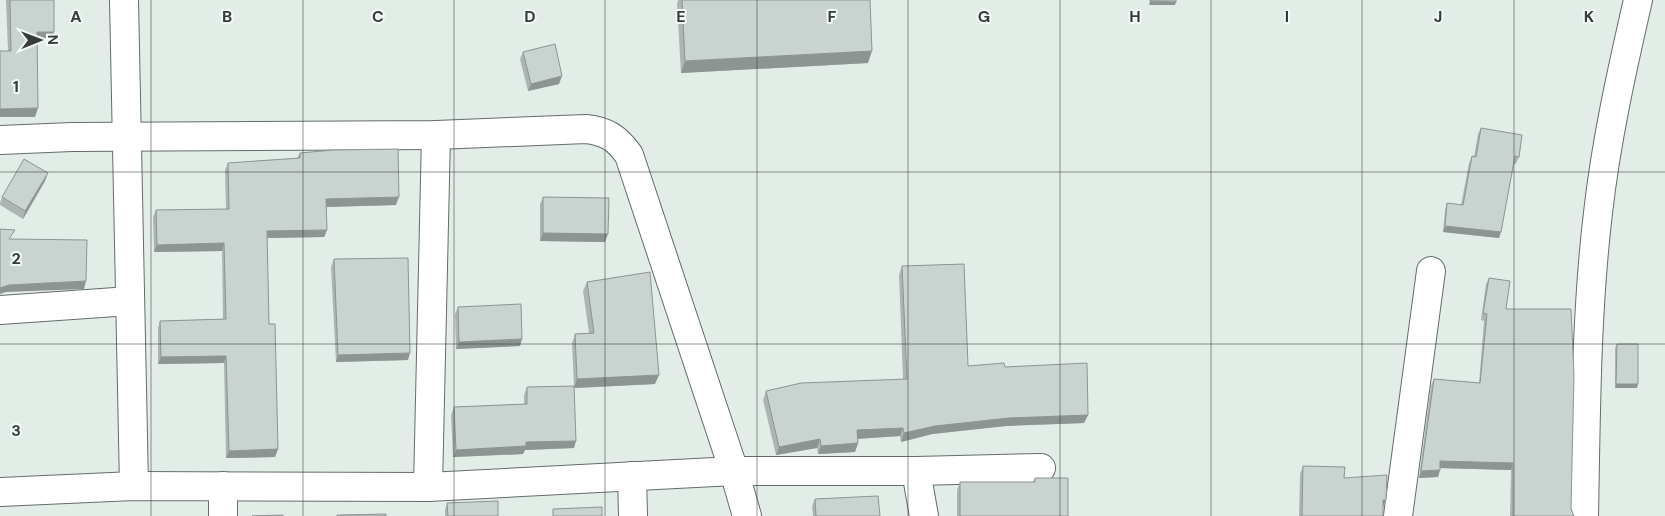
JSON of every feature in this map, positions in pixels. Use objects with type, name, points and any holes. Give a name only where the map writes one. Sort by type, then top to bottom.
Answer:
[{"type":"street","points":[[124,0],[134,486]]},
{"type":"street","points":[[1584,516],[1587,344],[1598,212],[1623,63],[1638,0]]},
{"type":"street","points":[[0,140],[127,136],[436,135],[586,129],[602,131],[612,136],[629,155],[734,471],[746,516]]},
{"type":"street","points":[[428,487],[436,135]]},
{"type":"street","points":[[1398,516],[1431,271]]},
{"type":"street","points":[[0,310],[130,301]]},
{"type":"street","points":[[0,492],[134,486],[428,487],[734,471],[916,472],[1041,468]]},
{"type":"street","points":[[916,472],[924,516]]},
{"type":"street","points":[[632,476],[633,516]]},
{"type":"street","points":[[223,486],[223,516]]},
{"type":"building","points":[[10,0],[54,0],[54,32],[37,32],[38,108],[0,109],[0,51],[11,51]]},
{"type":"building","points":[[682,0],[870,0],[872,51],[685,61]]},
{"type":"building","points":[[1176,0],[1176,2],[1150,1]]},
{"type":"building","points":[[555,44],[562,76],[531,84],[523,52]]},
{"type":"building","points":[[1481,128],[1522,135],[1519,157],[1515,156],[1501,232],[1445,226],[1447,203],[1463,205],[1472,156],[1476,157]]},
{"type":"building","points":[[398,149],[399,197],[326,199],[327,230],[267,231],[269,324],[275,324],[278,449],[229,451],[226,356],[161,357],[160,321],[226,319],[224,243],[157,245],[156,210],[229,209],[228,163],[300,158],[300,153],[333,150]]},
{"type":"building","points":[[24,159],[48,173],[25,211],[2,197]]},
{"type":"building","points":[[543,197],[609,198],[608,234],[543,233]]},
{"type":"building","points":[[0,229],[15,230],[9,239],[87,240],[86,281],[9,285],[0,288]]},
{"type":"building","points":[[408,258],[410,353],[338,355],[334,259]]},
{"type":"building","points":[[964,264],[968,366],[1004,363],[1005,367],[1087,363],[1088,415],[1009,418],[935,426],[904,433],[903,428],[857,430],[858,443],[821,446],[820,439],[779,447],[766,391],[801,383],[907,379],[902,266]]},
{"type":"building","points":[[650,272],[659,375],[577,379],[575,334],[594,333],[587,282]]},
{"type":"building","points":[[1489,278],[1510,281],[1506,309],[1571,309],[1574,375],[1571,509],[1574,516],[1513,516],[1513,463],[1440,461],[1440,470],[1421,471],[1434,379],[1480,383],[1487,314],[1483,313]]},
{"type":"building","points":[[521,304],[522,339],[459,342],[458,307]]},
{"type":"building","points":[[1617,344],[1638,344],[1638,384],[1616,384]]},
{"type":"building","points":[[574,386],[576,441],[526,442],[526,446],[456,450],[454,407],[527,404],[527,387]]},
{"type":"building","points":[[1303,466],[1345,467],[1344,478],[1387,475],[1386,500],[1383,500],[1383,516],[1302,516]]},
{"type":"building","points":[[1035,478],[1068,478],[1068,516],[960,516],[960,482],[1035,482]]},
{"type":"building","points":[[878,496],[880,516],[816,516],[815,499]]},
{"type":"building","points":[[498,501],[498,516],[448,516],[447,503]]},
{"type":"building","points":[[602,507],[602,516],[553,516],[553,509]]},
{"type":"building","points":[[386,514],[386,516],[337,516],[337,515]]}]
